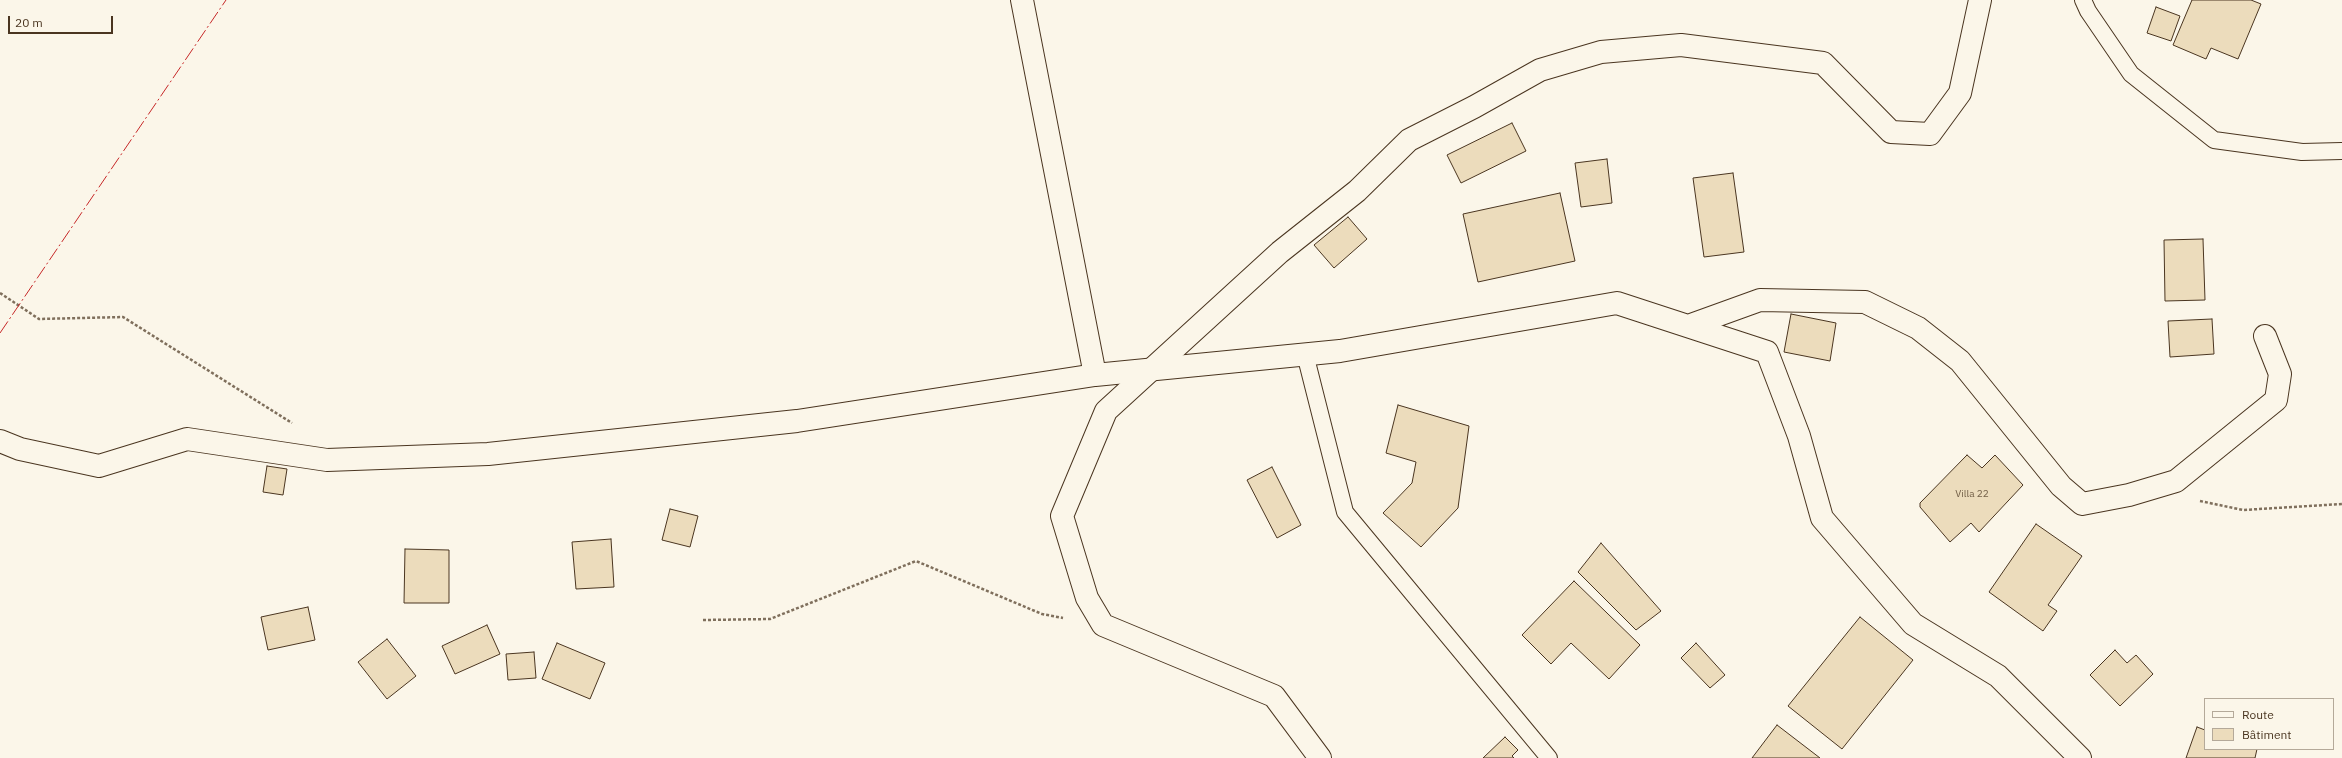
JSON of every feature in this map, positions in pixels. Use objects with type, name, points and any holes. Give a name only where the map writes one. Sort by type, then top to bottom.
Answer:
[{"type":"street","points":[[1022,0],[1095,375]]},
{"type":"street","points":[[1320,758],[1274,696],[1103,625],[1087,598],[1062,516],[1106,411],[1280,252],[1357,190],[1408,140],[1474,107],[1540,70],[1601,52],[1681,45],[1822,63],[1891,132],[1930,134],[1960,93],[1980,0]]},
{"type":"street","points":[[1688,326],[1760,300],[1865,302],[1918,328],[1960,362],[2061,486],[2082,504],[2129,495],[2176,481],[2276,400],[2280,374],[2266,336]]},
{"type":"street","points":[[0,441],[20,449],[99,466],[187,439],[327,460],[488,454],[798,421],[1095,375],[1340,351],[1617,303],[1767,352],[1799,436],[1822,518],[1913,624],[1998,676],[2080,758]]},
{"type":"lane","points":[[2083,0],[2088,12],[2131,74],[2214,140],[2302,152],[2342,151]]},
{"type":"lane","points":[[1305,354],[1344,512],[1549,758]]},
{"type":"path","points":[[0,293],[39,319],[123,317],[294,425]]},
{"type":"path","points":[[2198,501],[2243,510],[2342,504]]},
{"type":"path","points":[[703,620],[770,620],[916,561],[1042,614],[1103,625]]},
{"type":"building","points":[[2192,0],[2251,0],[2261,4],[2238,59],[2211,48],[2206,59],[2173,45]]},
{"type":"building","points":[[2156,7],[2180,16],[2171,41],[2147,33]]},
{"type":"building","points":[[1512,123],[1526,151],[1461,183],[1447,155]]},
{"type":"building","points":[[1607,159],[1612,203],[1581,207],[1575,163]]},
{"type":"building","points":[[1733,173],[1744,252],[1704,257],[1693,178]]},
{"type":"building","points":[[1560,193],[1575,261],[1478,282],[1463,214]]},
{"type":"building","points":[[1348,217],[1367,239],[1334,268],[1314,245]]},
{"type":"building","points":[[2203,239],[2205,300],[2165,301],[2164,240]]},
{"type":"building","points":[[1791,314],[1836,323],[1830,361],[1784,352]]},
{"type":"building","points":[[2212,319],[2214,354],[2170,357],[2168,321]]},
{"type":"building","points":[[1398,405],[1469,426],[1458,508],[1421,547],[1383,513],[1412,483],[1416,462],[1386,453]]},
{"type":"building","points":[[1967,455],[1982,468],[1995,455],[2023,485],[1979,532],[1971,523],[1950,542],[1920,507],[1920,503]]},
{"type":"building","points":[[267,466],[287,469],[283,495],[263,492]]},
{"type":"building","points":[[1272,467],[1301,525],[1277,538],[1247,480]]},
{"type":"building","points":[[670,509],[698,516],[690,547],[662,540]]},
{"type":"building","points":[[2036,524],[2082,556],[2048,605],[2057,611],[2043,631],[1989,592]]},
{"type":"building","points":[[611,539],[614,587],[576,589],[572,542]]},
{"type":"building","points":[[1601,543],[1661,611],[1636,630],[1578,572]]},
{"type":"building","points":[[405,549],[449,550],[449,603],[404,603]]},
{"type":"building","points":[[1574,581],[1640,645],[1609,679],[1571,643],[1551,664],[1522,635]]},
{"type":"building","points":[[308,607],[315,640],[268,650],[261,617]]},
{"type":"building","points":[[1860,617],[1913,660],[1842,749],[1788,706]]},
{"type":"building","points":[[487,625],[500,654],[455,674],[442,646]]},
{"type":"building","points":[[387,639],[416,676],[387,699],[358,662]]},
{"type":"building","points":[[557,643],[605,663],[590,699],[542,679]]},
{"type":"building","points":[[1696,643],[1725,675],[1710,688],[1681,658]]},
{"type":"building","points":[[2115,650],[2127,663],[2136,655],[2153,674],[2120,706],[2090,675]]},
{"type":"building","points":[[534,652],[536,678],[508,680],[506,654]]},
{"type":"building","points":[[1777,725],[1820,758],[1752,758]]},
{"type":"building","points":[[2197,727],[2204,730],[2204,750],[2257,750],[2255,758],[2186,758]]},
{"type":"building","points":[[1505,737],[1518,750],[1512,756],[1514,758],[1483,758]]},
{"type":"power","points":[[0,333],[226,0]]}]
